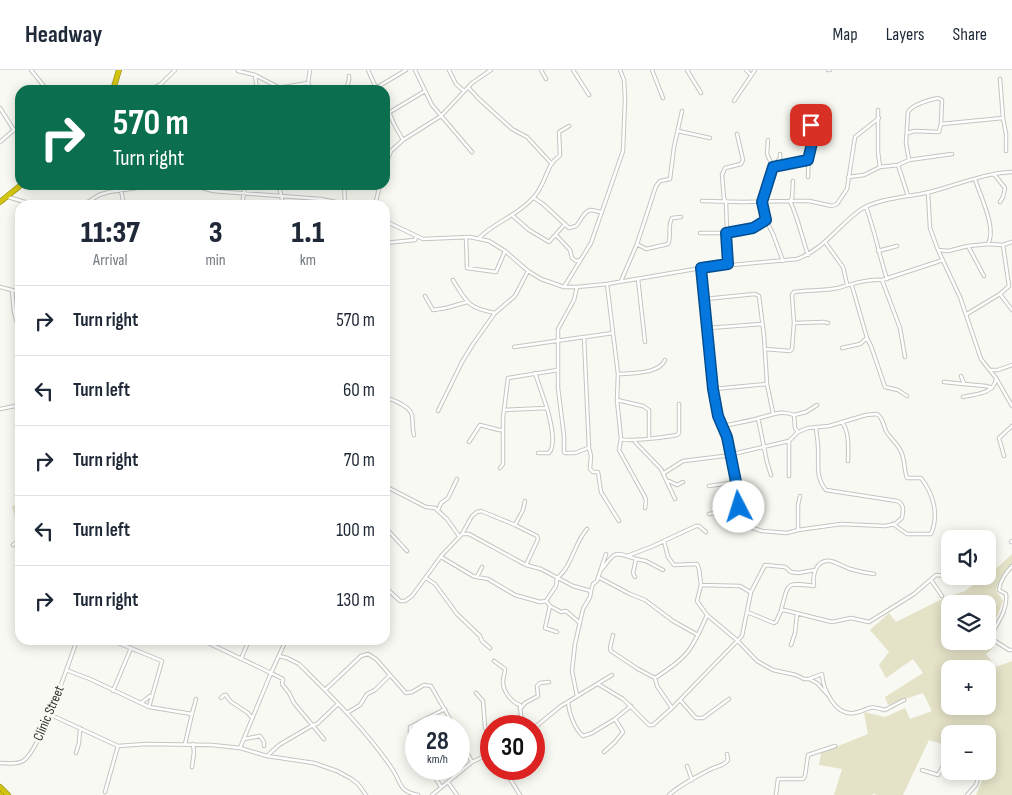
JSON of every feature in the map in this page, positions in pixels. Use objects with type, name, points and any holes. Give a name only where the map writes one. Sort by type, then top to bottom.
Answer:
[{"type":"highway","points":[[114,85],[119,70]]},
{"type":"highway","points":[[0,202],[15,190]]},
{"type":"highway","points":[[0,787],[8,795]]},
{"type":"street","points":[[31,70],[42,85]]},
{"type":"street","points":[[159,85],[175,70]]},
{"type":"street","points":[[293,85],[308,83],[310,70]]},
{"type":"street","points":[[368,70],[375,85]]},
{"type":"street","points":[[383,85],[406,70]]},
{"type":"street","points":[[416,70],[432,105],[472,152]]},
{"type":"street","points":[[449,70],[456,84],[464,91]]},
{"type":"street","points":[[390,154],[403,140],[441,116],[468,87],[491,70]]},
{"type":"street","points":[[541,70],[546,80]]},
{"type":"street","points":[[572,70],[589,95]]},
{"type":"street","points":[[564,287],[568,277],[582,260],[593,238],[623,151],[625,99],[624,80],[620,70]]},
{"type":"street","points":[[652,70],[663,98]]},
{"type":"street","points":[[687,70],[701,93]]},
{"type":"street","points":[[746,70],[750,74]]},
{"type":"street","points":[[734,101],[754,70]]},
{"type":"street","points":[[238,71],[256,75],[274,85]]},
{"type":"street","points":[[256,75],[257,85]]},
{"type":"street","points":[[348,76],[348,85]]},
{"type":"street","points":[[1000,80],[1006,151]]},
{"type":"street","points":[[468,87],[512,129],[526,137],[552,164]]},
{"type":"street","points":[[403,140],[390,112],[426,91]]},
{"type":"street","points":[[907,133],[915,131],[937,132],[941,124],[942,100],[938,98],[910,108],[907,118],[907,133],[908,160]]},
{"type":"street","points":[[808,177],[808,160],[816,106]]},
{"type":"street","points":[[0,108],[14,130],[0,142]]},
{"type":"street","points":[[878,110],[880,167]]},
{"type":"street","points":[[620,281],[637,244],[658,182],[670,180],[674,147],[682,111]]},
{"type":"street","points":[[702,201],[809,201],[832,206],[838,204],[844,196],[855,137],[879,118]]},
{"type":"street","points":[[941,124],[1002,118]]},
{"type":"street","points":[[794,125],[812,126]]},
{"type":"street","points":[[479,238],[493,226],[513,216],[534,198],[541,188],[552,164],[560,155],[559,132],[568,126]]},
{"type":"street","points":[[678,131],[710,138]]},
{"type":"street","points":[[728,264],[726,202],[724,200],[722,175],[726,168],[737,166],[743,160],[737,134]]},
{"type":"street","points":[[768,140],[766,151],[773,167]]},
{"type":"street","points":[[780,154],[780,158],[773,167],[762,202],[766,220],[783,261]]},
{"type":"street","points":[[848,177],[864,175],[880,167],[898,165],[908,160],[952,154]]},
{"type":"street","points":[[773,167],[808,160]]},
{"type":"street","points":[[898,165],[908,196]]},
{"type":"street","points":[[390,224],[416,237],[425,239],[466,237],[489,241],[505,251],[528,271],[548,282],[564,287],[577,287],[607,284],[728,264],[783,261],[808,255],[866,207],[994,174],[1012,172]]},
{"type":"street","points":[[994,174],[1005,188],[1004,197],[1000,202]]},
{"type":"street","points":[[975,179],[991,226],[988,244]]},
{"type":"street","points":[[794,181],[790,201],[808,255]]},
{"type":"street","points":[[92,200],[100,195],[120,190],[123,200]]},
{"type":"street","points":[[210,190],[327,200]]},
{"type":"street","points":[[243,200],[245,190]]},
{"type":"street","points":[[279,190],[282,200]]},
{"type":"street","points":[[928,192],[930,228],[938,250],[967,314],[981,359],[996,378],[1012,406]]},
{"type":"street","points":[[7,197],[18,200]]},
{"type":"street","points":[[534,198],[569,228],[574,228],[587,212],[593,210],[602,212]]},
{"type":"street","points":[[866,207],[876,234],[878,251],[887,279]]},
{"type":"street","points":[[513,216],[546,241],[551,242],[565,224]]},
{"type":"street","points":[[637,244],[646,249],[668,244],[670,241],[670,222],[672,218],[681,217]]},
{"type":"street","points":[[700,233],[726,233],[753,228],[766,220]]},
{"type":"street","points":[[556,235],[570,250],[574,260],[582,260]]},
{"type":"street","points":[[390,243],[415,240],[416,237]]},
{"type":"street","points":[[466,237],[467,268],[496,272],[505,251]]},
{"type":"street","points":[[824,242],[843,267],[847,284]]},
{"type":"street","points":[[938,250],[952,250],[988,244],[1003,245],[1012,242]]},
{"type":"street","points":[[967,314],[1007,289],[1009,283],[1003,245]]},
{"type":"street","points":[[878,251],[897,246]]},
{"type":"street","points":[[968,246],[984,276]]},
{"type":"street","points":[[765,350],[791,350],[794,323],[792,295],[794,292],[887,279],[943,260]]},
{"type":"street","points":[[701,268],[713,389],[718,416],[724,426],[727,437],[736,482],[740,517],[746,526],[771,533],[787,533],[841,524],[893,524],[902,518],[902,502],[823,488],[818,472],[819,448],[816,427]]},
{"type":"street","points":[[438,411],[462,362],[496,313],[515,296],[528,271]]},
{"type":"street","points":[[638,278],[645,342]]},
{"type":"street","points":[[453,280],[467,302],[474,308],[496,313]]},
{"type":"street","points":[[882,280],[900,328],[905,357]]},
{"type":"street","points":[[607,284],[618,374],[617,400],[621,439],[619,450],[646,497],[645,508]]},
{"type":"street","points":[[852,285],[867,338],[885,387],[898,390],[907,396]]},
{"type":"street","points":[[0,287],[15,291]]},
{"type":"street","points":[[577,287],[574,300],[558,329],[559,398],[564,452],[575,453],[589,448]]},
{"type":"street","points":[[12,290],[15,315]]},
{"type":"street","points":[[1000,294],[1012,310]]},
{"type":"street","points":[[705,299],[758,295],[767,384],[773,413]]},
{"type":"street","points":[[425,296],[433,310],[467,302]]},
{"type":"street","points":[[794,323],[828,323]]},
{"type":"street","points":[[708,328],[762,324]]},
{"type":"street","points":[[514,347],[613,334]]},
{"type":"street","points":[[584,337],[589,448],[591,456],[590,469],[593,472],[598,472],[601,492],[619,521]]},
{"type":"street","points":[[842,348],[860,344],[867,338]]},
{"type":"street","points":[[618,374],[657,368],[665,360]]},
{"type":"street","points":[[990,370],[998,370],[1012,365]]},
{"type":"street","points":[[500,468],[503,464],[504,410],[508,378],[558,370]]},
{"type":"street","points":[[535,373],[548,408],[552,429],[552,450],[549,453],[538,453]]},
{"type":"street","points":[[961,376],[964,384]]},
{"type":"street","points":[[963,396],[985,392],[992,388],[996,378]]},
{"type":"street","points":[[944,382],[992,388]]},
{"type":"street","points":[[713,389],[767,384]]},
{"type":"street","points":[[390,400],[410,410],[414,435]]},
{"type":"street","points":[[617,400],[644,406],[649,410],[649,438]]},
{"type":"street","points":[[621,439],[634,441],[674,436],[679,433],[679,404]]},
{"type":"street","points":[[724,426],[773,413],[794,416],[806,412],[817,405]]},
{"type":"street","points":[[0,409],[15,406]]},
{"type":"street","points":[[504,410],[548,408]]},
{"type":"street","points":[[664,473],[683,461],[730,454],[789,441],[798,432],[816,427],[830,426],[866,415],[879,415],[887,432],[898,444],[908,478],[921,478],[934,502],[936,519],[931,534],[907,534],[893,524]]},
{"type":"street","points":[[794,416],[795,428],[798,432]]},
{"type":"street","points":[[758,418],[771,475]]},
{"type":"street","points":[[842,422],[846,427],[848,462]]},
{"type":"street","points":[[470,442],[480,424],[503,430]]},
{"type":"street","points":[[1004,456],[999,438],[1012,426]]},
{"type":"street","points":[[634,441],[654,460],[664,473],[674,499]]},
{"type":"street","points":[[789,441],[789,476]]},
{"type":"street","points":[[438,510],[441,504],[448,498],[457,479]]},
{"type":"street","points":[[668,481],[677,485],[683,482]]},
{"type":"street","points":[[709,486],[736,482]]},
{"type":"street","points":[[390,489],[426,507],[435,508],[460,535]]},
{"type":"street","points":[[798,530],[800,496]]},
{"type":"street","points":[[515,525],[523,510],[525,501]]},
{"type":"street","points":[[709,514],[739,509]]},
{"type":"street","points":[[390,592],[400,601],[405,601],[417,592],[440,557],[460,535],[472,516],[481,511],[515,525],[538,538],[526,565]]},
{"type":"street","points":[[627,556],[696,526],[699,526],[706,532]]},
{"type":"street","points":[[440,557],[468,574],[488,579],[515,595],[540,602],[546,601],[556,586],[556,578],[568,563],[579,540],[587,529]]},
{"type":"street","points":[[390,532],[407,551]]},
{"type":"street","points":[[460,535],[468,534],[526,565],[541,569],[573,586],[591,590]]},
{"type":"street","points":[[664,541],[668,557],[674,565],[697,564],[701,586],[697,601],[707,615],[738,641],[757,661],[773,670],[796,674],[816,683],[839,709],[845,712],[854,713],[870,706],[884,710],[904,700]]},
{"type":"street","points":[[601,570],[613,554],[617,553],[646,561],[663,570]]},
{"type":"street","points":[[577,696],[573,680],[572,662],[576,636],[582,608],[590,597],[593,584],[597,581],[606,554]]},
{"type":"street","points":[[634,577],[636,559]]},
{"type":"street","points":[[747,612],[774,623],[776,622],[787,588],[797,583],[814,586],[815,570],[819,564],[828,561],[850,569],[874,574]]},
{"type":"street","points":[[598,684],[624,699],[651,725],[672,708],[742,636],[750,592],[765,565],[786,567],[791,572],[798,573],[815,570]]},
{"type":"street","points":[[1012,566],[999,586],[999,590],[1006,594],[1006,598],[1003,613],[991,635],[992,640],[996,643],[1012,650]]},
{"type":"street","points":[[477,577],[482,567]]},
{"type":"street","points":[[781,611],[788,610],[832,622],[851,618],[869,622],[914,594],[936,575],[941,576]]},
{"type":"street","points":[[598,577],[645,600],[673,621],[699,635]]},
{"type":"street","points":[[426,578],[435,584],[457,614],[490,648]]},
{"type":"street","points":[[931,580],[941,595]]},
{"type":"street","points":[[701,586],[740,586],[750,592]]},
{"type":"street","points":[[546,601],[550,606],[561,612],[566,611],[580,623]]},
{"type":"street","points":[[550,606],[545,628],[557,632]]},
{"type":"street","points":[[791,645],[795,633],[797,614]]},
{"type":"street","points":[[655,678],[674,666],[686,654],[699,635],[707,615]]},
{"type":"street","points":[[613,636],[611,651],[655,678],[657,686],[672,708]]},
{"type":"street","name":"Clinic Street","points":[[0,763],[16,764],[28,757],[43,730],[74,645]]},
{"type":"street","points":[[124,645],[162,661],[149,707]]},
{"type":"street","points":[[212,645],[283,679],[282,684],[289,692],[294,703],[324,739]]},
{"type":"street","points":[[241,660],[247,645]]},
{"type":"street","points":[[240,748],[284,645]]},
{"type":"street","points":[[113,691],[131,648]]},
{"type":"street","points":[[325,690],[365,654],[376,659],[406,693],[412,692],[424,685],[432,686],[448,715]]},
{"type":"street","points":[[279,656],[299,664],[347,713],[392,768],[402,789],[418,795]]},
{"type":"street","points":[[494,661],[505,669],[503,682],[505,688],[514,702],[520,705],[521,715]]},
{"type":"street","points":[[66,670],[149,707],[192,714]]},
{"type":"street","points":[[809,679],[822,674],[827,694]]},
{"type":"street","points":[[347,713],[360,705],[367,694],[390,675]]},
{"type":"street","points":[[545,719],[561,706],[612,675]]},
{"type":"street","points":[[520,709],[525,703],[538,696],[537,686],[549,682]]},
{"type":"street","points":[[476,692],[483,701],[484,715]]},
{"type":"street","points":[[141,703],[152,695]]},
{"type":"street","points":[[221,698],[226,695],[234,705],[252,718]]},
{"type":"street","points":[[185,744],[196,698]]},
{"type":"street","points":[[680,700],[696,718],[703,718],[729,699]]},
{"type":"street","points":[[568,702],[569,711],[583,736],[616,719],[631,706]]},
{"type":"street","points":[[267,756],[279,745],[317,724],[338,704]]},
{"type":"street","points":[[561,706],[569,711]]},
{"type":"street","points":[[433,715],[445,709]]},
{"type":"street","points":[[49,714],[118,746],[193,744],[240,748],[267,756],[324,766],[350,778],[358,784],[366,795]]},
{"type":"street","points":[[604,752],[623,734],[623,730],[616,719]]},
{"type":"street","points":[[76,753],[80,728]]},
{"type":"street","points":[[243,739],[260,736],[264,746]]},
{"type":"street","points":[[192,767],[193,744]]},
{"type":"street","points":[[105,792],[118,746]]},
{"type":"street","points":[[776,795],[778,779],[804,779],[808,755],[836,746]]},
{"type":"street","points":[[668,795],[679,786],[711,769],[726,764],[728,760],[727,754]]},
{"type":"street","points":[[470,758],[472,762]]},
{"type":"street","points":[[432,795],[472,762],[480,758]]},
{"type":"street","points":[[687,766],[692,780]]},
{"type":"street","points":[[922,770],[938,775],[941,770]]},
{"type":"street","points":[[437,780],[441,787]]},
{"type":"street","points":[[511,780],[520,795]]},
{"type":"street","points":[[967,795],[976,785],[977,780]]},
{"type":"street","points":[[448,782],[457,795]]},
{"type":"shaded area","points":[[15,505],[15,517],[12,506]]},
{"type":"shaded area","points":[[1012,554],[1012,563],[1000,580],[996,590],[1003,601],[996,619],[996,595],[954,595],[965,591],[973,585],[996,585],[996,569]]},
{"type":"shaded area","points":[[941,600],[941,650],[991,650],[986,654],[991,660],[941,660],[941,715],[996,715],[996,667],[1012,661],[1012,795],[976,795],[982,780],[996,780],[996,725],[941,725],[941,744],[929,740],[903,795],[834,795],[842,769],[819,765],[821,753],[868,734],[864,712],[885,717],[905,708],[910,719],[932,711],[923,693],[888,705],[885,697],[923,673],[913,659],[886,678],[879,665],[889,652],[870,630],[889,613],[896,622]]},
{"type":"route","points":[[739,507],[727,437],[718,416],[713,389],[701,268],[728,264],[726,233],[753,228],[766,220],[762,202],[773,167],[779,164],[808,160],[812,143],[811,125]]}]
